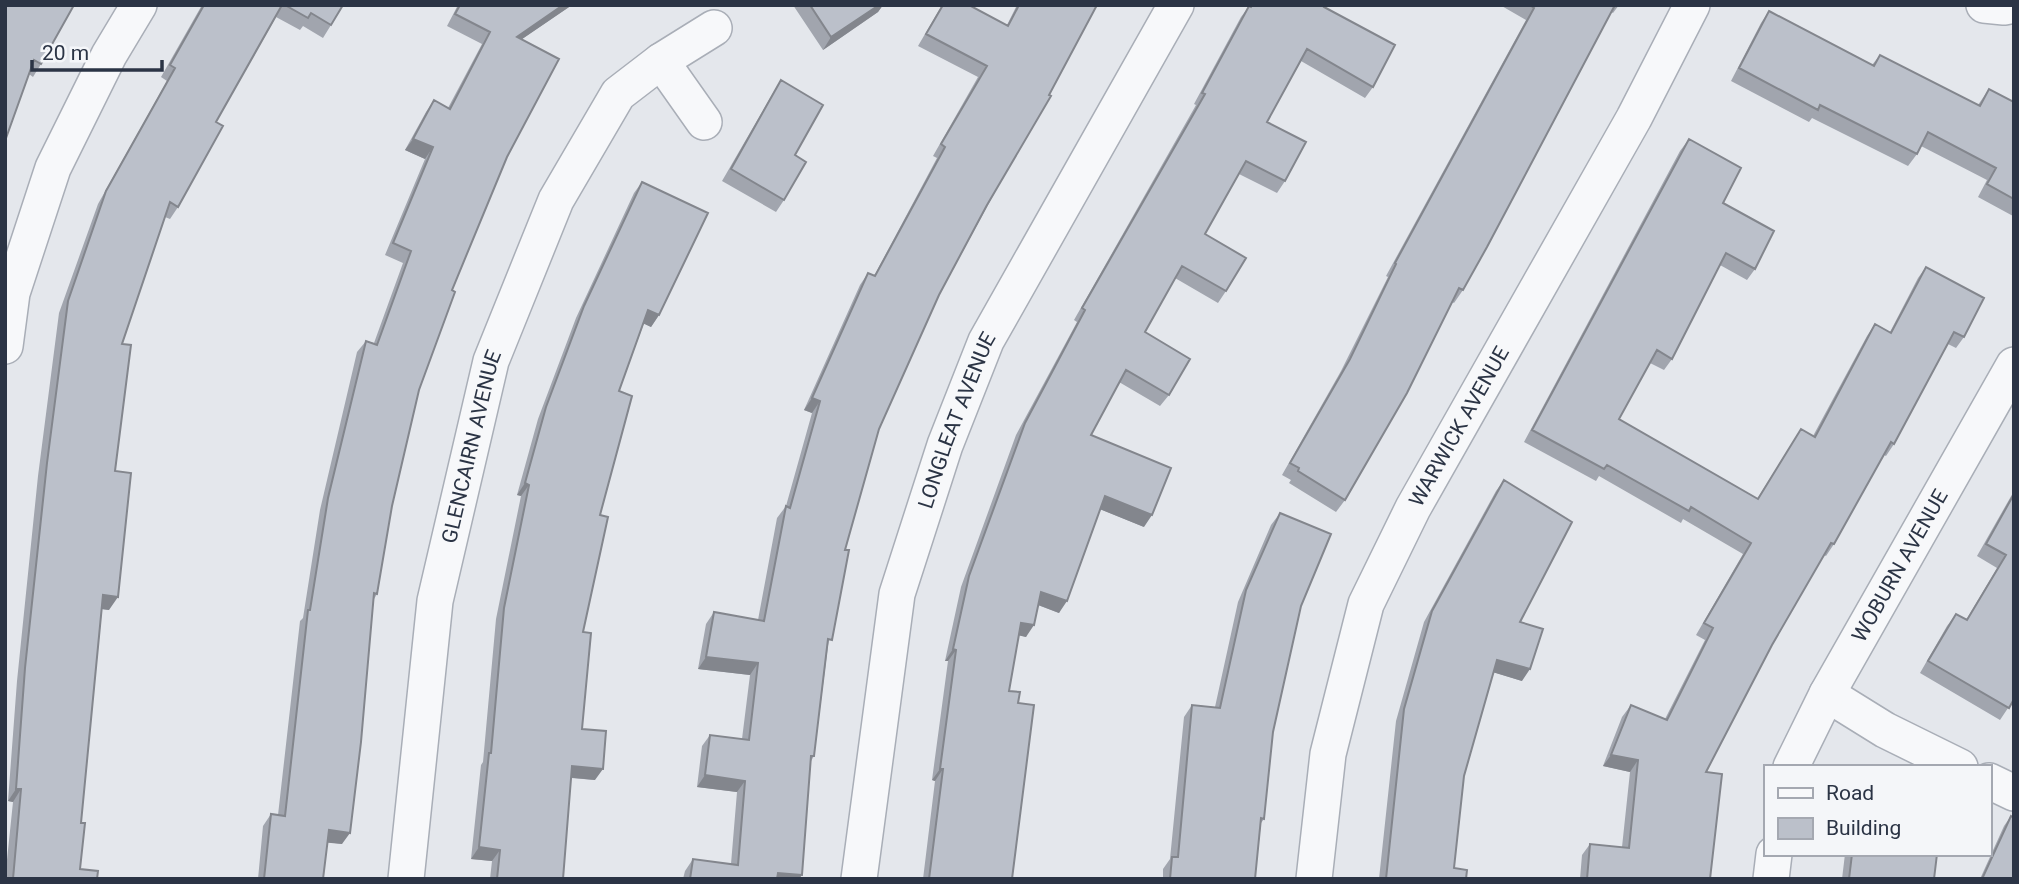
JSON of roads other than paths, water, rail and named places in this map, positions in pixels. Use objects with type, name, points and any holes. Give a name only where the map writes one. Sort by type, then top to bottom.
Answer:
[{"type":"street","points":[[5,346],[12,293],[54,167],[109,55],[139,5]]},
{"type":"street","name":"LONGLEAT AVENUE","points":[[859,879],[897,594],[945,445],[986,341],[1176,5]]},
{"type":"street","name":"WARWICK AVENUE","points":[[1314,879],[1328,754],[1366,604],[1413,508],[1634,118],[1692,5]]},
{"type":"street","points":[[1984,5],[2004,8],[2014,5]]},
{"type":"street","name":"GLENCAIRN AVENUE","points":[[406,879],[435,601],[491,361],[556,201],[618,94],[661,61],[714,28]]},
{"type":"street","points":[[661,61],[704,122]]},
{"type":"street","name":"WOBURN AVENUE","points":[[1792,765],[1827,694],[2014,365]]},
{"type":"street","points":[[1827,694],[1885,730],[1956,765]]},
{"type":"street","points":[[1991,782],[2014,793]]},
{"type":"street","points":[[1771,879],[1774,856]]}]
